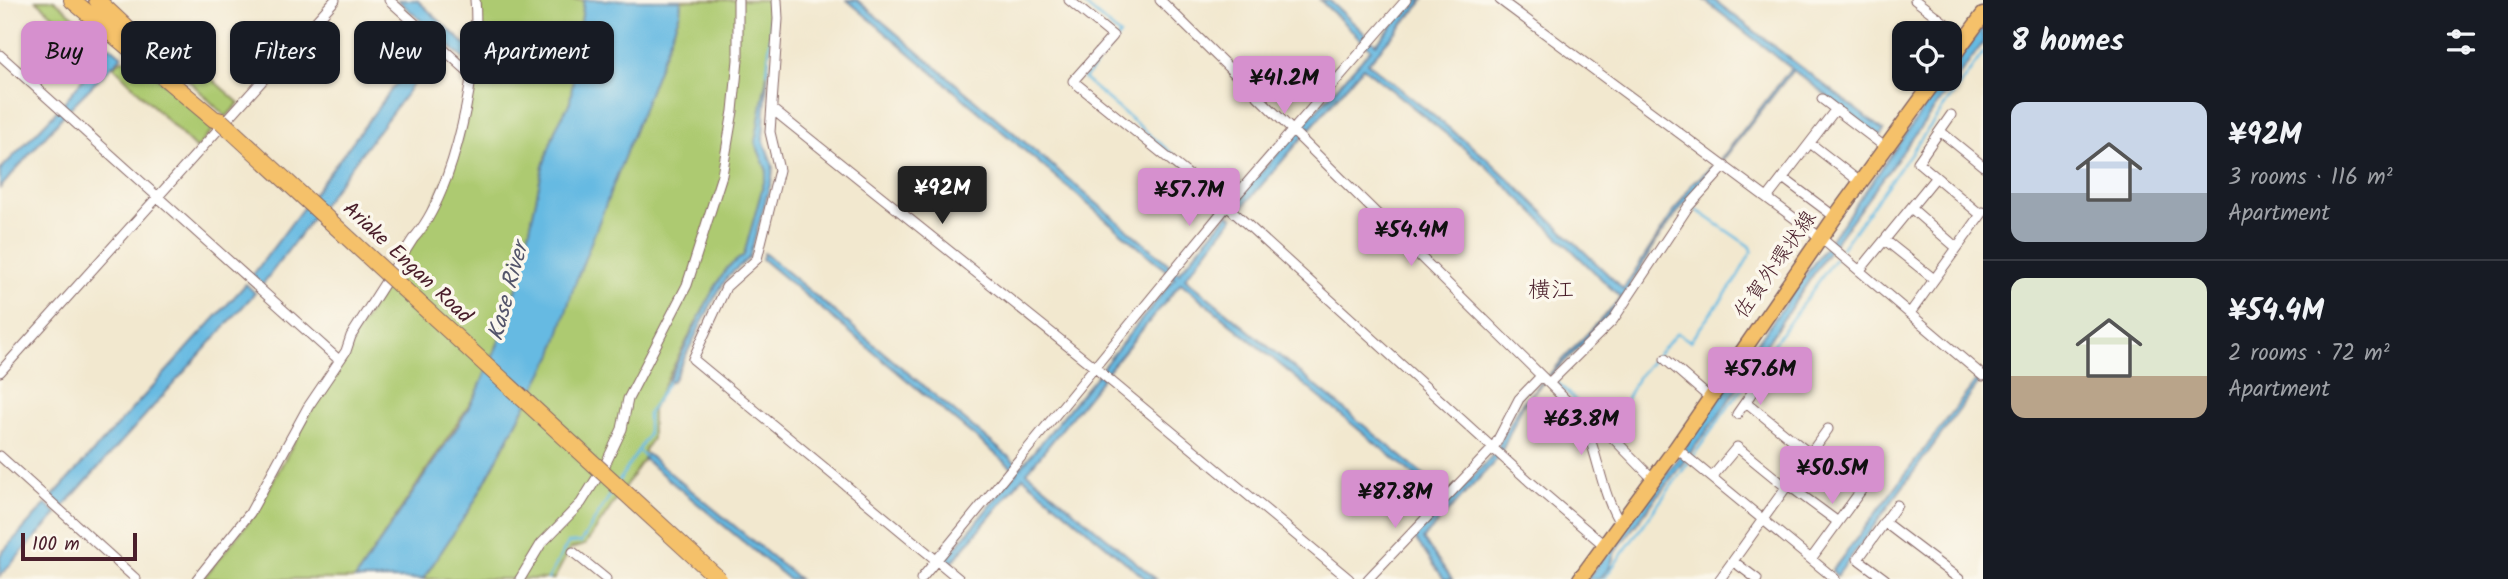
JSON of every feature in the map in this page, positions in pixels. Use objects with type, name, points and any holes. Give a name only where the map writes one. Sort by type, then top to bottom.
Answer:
[{"type":"highway","points":[[72,0],[214,119],[221,121]]},
{"type":"highway","points":[[97,0],[221,121]]},
{"type":"highway","name":"Ariake Engan Road","points":[[221,121],[719,579]]},
{"type":"main road","points":[[1962,44],[1983,15]]},
{"type":"main road","name":"佐賀外環状線","points":[[1580,579],[1653,479],[1682,452],[1710,398],[1835,217],[1927,91]]},
{"type":"street","points":[[0,372],[335,0]]},
{"type":"street","points":[[388,0],[460,64]]},
{"type":"street","points":[[475,0],[477,21]]},
{"type":"street","points":[[520,579],[541,544],[582,503],[605,466],[622,429],[628,399],[687,285],[719,184],[731,124],[738,61],[738,0]]},
{"type":"street","points":[[777,0],[770,132],[779,170],[757,260],[726,287],[693,359],[959,579]]},
{"type":"street","points":[[1069,0],[1112,36],[1073,81],[1231,210],[1604,545]]},
{"type":"street","points":[[1160,0],[1549,379],[1588,428],[1611,509],[1620,523]]},
{"type":"street","points":[[921,579],[938,562],[1173,272],[1231,210],[1292,130],[1406,0]]},
{"type":"street","points":[[1500,0],[1822,239],[1983,376]]},
{"type":"street","points":[[1916,0],[1966,38]]},
{"type":"street","points":[[0,55],[339,360]]},
{"type":"street","points":[[197,579],[250,513],[307,407],[339,360],[356,327],[412,239],[424,227],[450,163],[465,114],[470,84]]},
{"type":"street","points":[[1822,99],[1885,147]]},
{"type":"street","points":[[772,109],[1096,368],[1349,579]]},
{"type":"street","points":[[1768,197],[1836,109]]},
{"type":"street","points":[[1910,313],[1982,213],[1918,162],[1951,115]]},
{"type":"street","points":[[1940,131],[1983,166]]},
{"type":"street","points":[[1810,143],[1860,182]]},
{"type":"street","points":[[1368,579],[1446,498],[1497,450],[1519,400],[1549,379],[1626,303],[1690,204],[1721,163]]},
{"type":"street","points":[[1860,270],[1936,177]]},
{"type":"street","points":[[1783,178],[1835,217]]},
{"type":"street","points":[[1911,208],[1957,248]]},
{"type":"street","points":[[1885,240],[1934,279]]},
{"type":"street","points":[[1665,359],[1710,398]]},
{"type":"street","points":[[1737,414],[1758,384]]},
{"type":"street","points":[[1746,401],[1811,452],[1864,488]]},
{"type":"street","points":[[1588,428],[1608,433],[1653,479]]},
{"type":"street","points":[[1720,579],[1828,429]]},
{"type":"street","points":[[1712,477],[1737,447],[1838,522]]},
{"type":"street","points":[[1682,452],[1829,577]]},
{"type":"street","points":[[0,456],[136,579]]},
{"type":"street","points":[[1811,559],[1876,470]]},
{"type":"street","points":[[1885,579],[1858,559],[1897,505]]},
{"type":"street","points":[[1884,522],[1957,578]]},
{"type":"street","points":[[573,552],[606,579]]},
{"type":"street","points":[[1733,561],[1757,579]]},
{"type":"green space","points":[[36,0],[54,0],[80,21],[60,21]]},
{"type":"green space","points":[[480,0],[619,0],[611,21],[480,21]]},
{"type":"green space","points":[[681,0],[768,0],[771,31],[768,70],[755,142],[767,171],[744,255],[727,268],[670,373],[652,410],[652,439],[645,449],[644,459],[585,545],[570,549],[554,579],[423,579],[473,504],[525,407],[680,13]]},
{"type":"green space","points":[[121,61],[121,74],[113,66]]},
{"type":"green space","points":[[216,83],[239,103],[226,117],[193,84]]},
{"type":"green space","points":[[131,84],[165,84],[215,127],[196,149]]},
{"type":"green space","points":[[474,84],[585,84],[556,128],[543,167],[519,281],[506,325],[477,393],[355,579],[203,579],[255,514],[312,409],[350,352],[353,338],[425,219],[461,138]]},
{"type":"water","points":[[398,0],[417,0],[440,21],[421,21]]},
{"type":"water","name":"Kase River","points":[[584,0],[681,0],[680,13],[573,289],[553,354],[473,504],[423,579],[355,579],[458,426],[477,393],[506,325],[519,281],[543,166],[556,128],[570,102],[572,84],[614,84],[614,21],[581,21]]},
{"type":"water","points":[[847,0],[857,0],[1179,273],[1228,214],[1233,218],[1185,278],[1453,499],[1499,448],[1498,445],[1521,404],[1621,298],[1486,166],[1363,67],[1241,209],[1244,216],[1232,205],[1371,49],[1320,0],[1329,0],[1376,44],[1415,0],[1424,0],[1368,63],[1490,161],[1623,289],[1692,184],[1720,160],[1791,68],[1704,0],[1714,0],[1884,131],[1880,136],[1793,70],[1722,161],[1689,197],[1658,239],[1612,315],[1532,394],[1523,405],[1499,457],[1423,539],[1452,579],[1444,579],[1414,537],[1448,503],[1181,283],[1107,372],[1102,368],[1175,278]]},
{"type":"water","points":[[446,27],[460,40],[460,56],[446,43]]},
{"type":"water","points":[[1983,27],[1983,43],[1962,71],[1962,56]]},
{"type":"water","points":[[110,46],[121,57],[107,71],[107,50]]},
{"type":"water","points":[[768,70],[763,139],[773,166],[772,178],[749,258],[728,276],[674,379],[666,385],[711,294],[727,268],[744,255],[767,171],[755,142]]},
{"type":"water","points":[[79,84],[94,84],[0,188],[0,170]]},
{"type":"water","points":[[396,84],[413,84],[262,285],[252,276]]},
{"type":"water","points":[[1936,91],[1947,91],[1829,251],[1719,415],[1615,552],[1610,567],[1600,579],[1587,579],[1686,447],[1689,439]]},
{"type":"water","points":[[764,253],[1021,467],[1098,374],[1103,378],[1027,472],[1156,579],[1146,579],[1023,477],[949,566],[944,562],[1017,472],[762,259]]},
{"type":"water","points":[[246,284],[255,293],[63,507],[52,497]]},
{"type":"water","points":[[1979,377],[1982,379],[1837,576],[1832,571]]},
{"type":"water","points":[[647,454],[799,579],[788,579],[644,459]]},
{"type":"water","points":[[46,504],[57,514],[0,576],[0,555]]},
{"type":"waterway","points":[[767,73],[771,31],[768,0]]},
{"type":"waterway","points":[[1079,0],[1120,35],[1084,79],[1229,202]]},
{"type":"waterway","points":[[1842,248],[1983,53]]},
{"type":"waterway","points":[[1556,381],[1597,422],[1608,426],[1623,407],[1637,378],[1677,333],[1690,341],[1734,283],[1752,251],[1749,246],[1685,202]]},
{"type":"waterway","points":[[1693,456],[1837,256]]},
{"type":"waterway","points":[[619,481],[648,435],[648,414],[668,382]]},
{"type":"waterway","points":[[638,451],[645,456]]},
{"type":"waterway","points":[[1604,579],[1688,463]]},
{"type":"waterway","points":[[548,579],[568,543],[581,542],[614,489]]},
{"type":"district","name":"横江","points":[[1551,291]]}]
